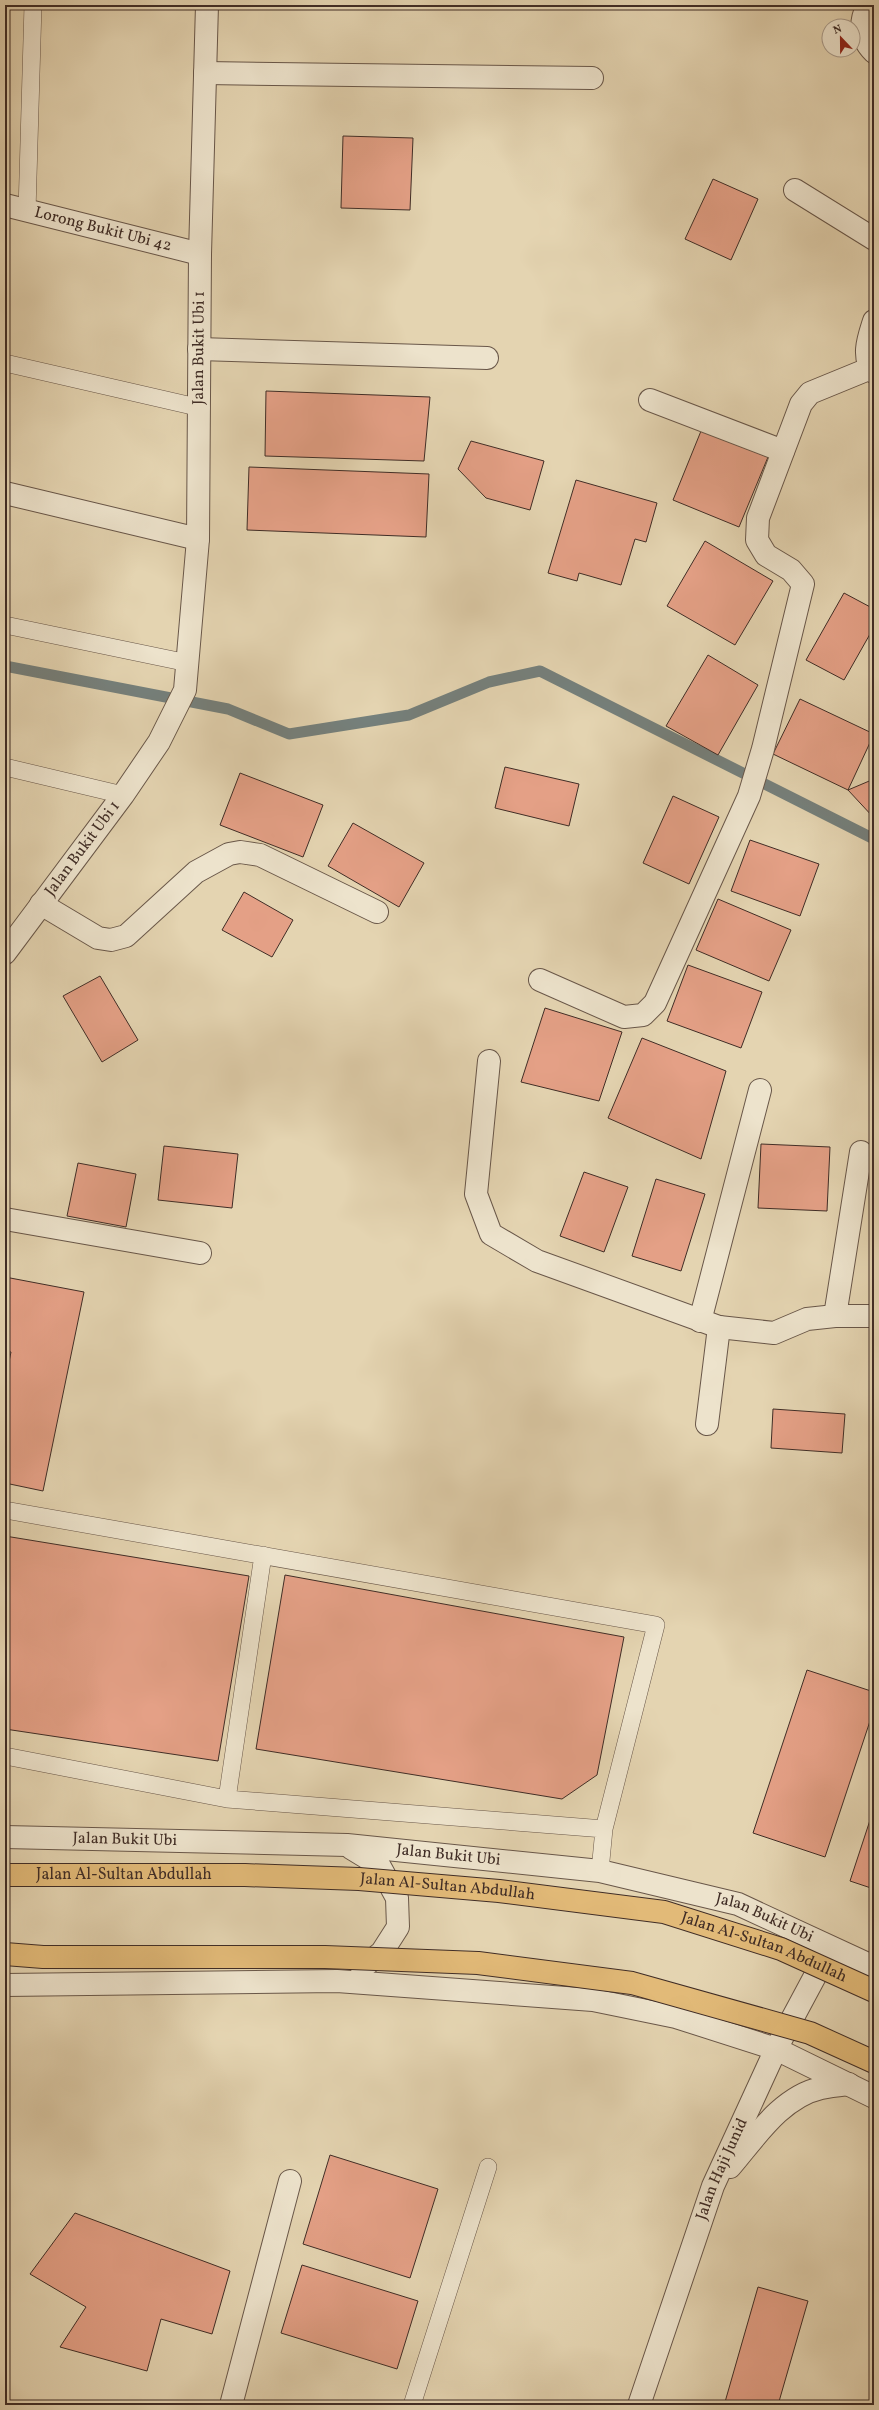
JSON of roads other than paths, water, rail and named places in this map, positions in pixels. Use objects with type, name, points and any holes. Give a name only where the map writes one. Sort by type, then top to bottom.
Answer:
[{"type":"main road","name":"Jalan Al-Sultan Abdullah","points":[[5,1875],[245,1875],[359,1879],[499,1891],[664,1912],[781,1949],[874,1991]]},
{"type":"main road","points":[[5,1954],[51,1957],[325,1957],[478,1963],[632,1983],[810,2033],[874,2062]]},
{"type":"street","name":"Jalan Bukit Ubi 1","points":[[5,952],[123,795],[158,742],[185,690],[198,539],[201,408],[199,350],[200,254],[207,5]]},
{"type":"street","points":[[868,5],[862,17],[864,41],[874,52]]},
{"type":"street","points":[[205,73],[592,78]]},
{"type":"street","points":[[795,190],[874,240]]},
{"type":"street","name":"Lorong Bukit Ubi 42","points":[[5,205],[200,254]]},
{"type":"street","points":[[540,980],[624,1017],[642,1015],[655,1003],[749,796],[763,749],[803,584],[791,570],[766,555],[756,540],[758,518],[801,404],[810,393],[872,370],[866,346],[874,321]]},
{"type":"street","points":[[199,350],[487,358]]},
{"type":"street","points":[[650,400],[784,451]]},
{"type":"street","points":[[5,493],[198,539]]},
{"type":"street","points":[[41,904],[98,938],[110,940],[126,936],[196,872],[229,854],[240,852],[260,855],[377,912]]},
{"type":"street","points":[[489,1061],[476,1194],[491,1234],[537,1261],[709,1324],[774,1333],[807,1319],[835,1316],[874,1316]]},
{"type":"street","points":[[707,1424],[709,1324],[760,1090]]},
{"type":"street","points":[[835,1316],[861,1152]]},
{"type":"street","points":[[5,1219],[200,1253]]},
{"type":"street","name":"Jalan Bukit Ubi","points":[[5,1837],[347,1846],[600,1872],[738,1904],[832,1945],[874,1967]]},
{"type":"street","points":[[337,1981],[361,1968],[382,1952],[398,1927],[397,1898],[379,1866],[347,1846]]},
{"type":"street","name":"Jalan Haji Junid","points":[[639,2405],[713,2186],[776,2048],[832,1945]]},
{"type":"street","points":[[5,1985],[337,1981],[593,2000],[676,2017],[776,2048],[874,2097]]},
{"type":"street","points":[[713,2186],[766,2124],[783,2108],[820,2088],[849,2084]]},
{"type":"street","points":[[231,2405],[290,2181]]},
{"type":"lane","points":[[27,211],[33,5]]},
{"type":"lane","points":[[5,363],[201,408]]},
{"type":"lane","points":[[5,625],[188,663]]},
{"type":"lane","points":[[5,767],[123,795]]},
{"type":"lane","points":[[5,1510],[656,1625],[604,1829],[600,1872]]},
{"type":"lane","points":[[227,1799],[263,1555]]},
{"type":"lane","points":[[5,1756],[227,1799],[604,1829]]},
{"type":"lane","points":[[412,2405],[488,2167]]},
{"type":"waterway","points":[[5,666],[228,709],[289,734],[409,715],[489,682],[540,671],[874,839]]}]
